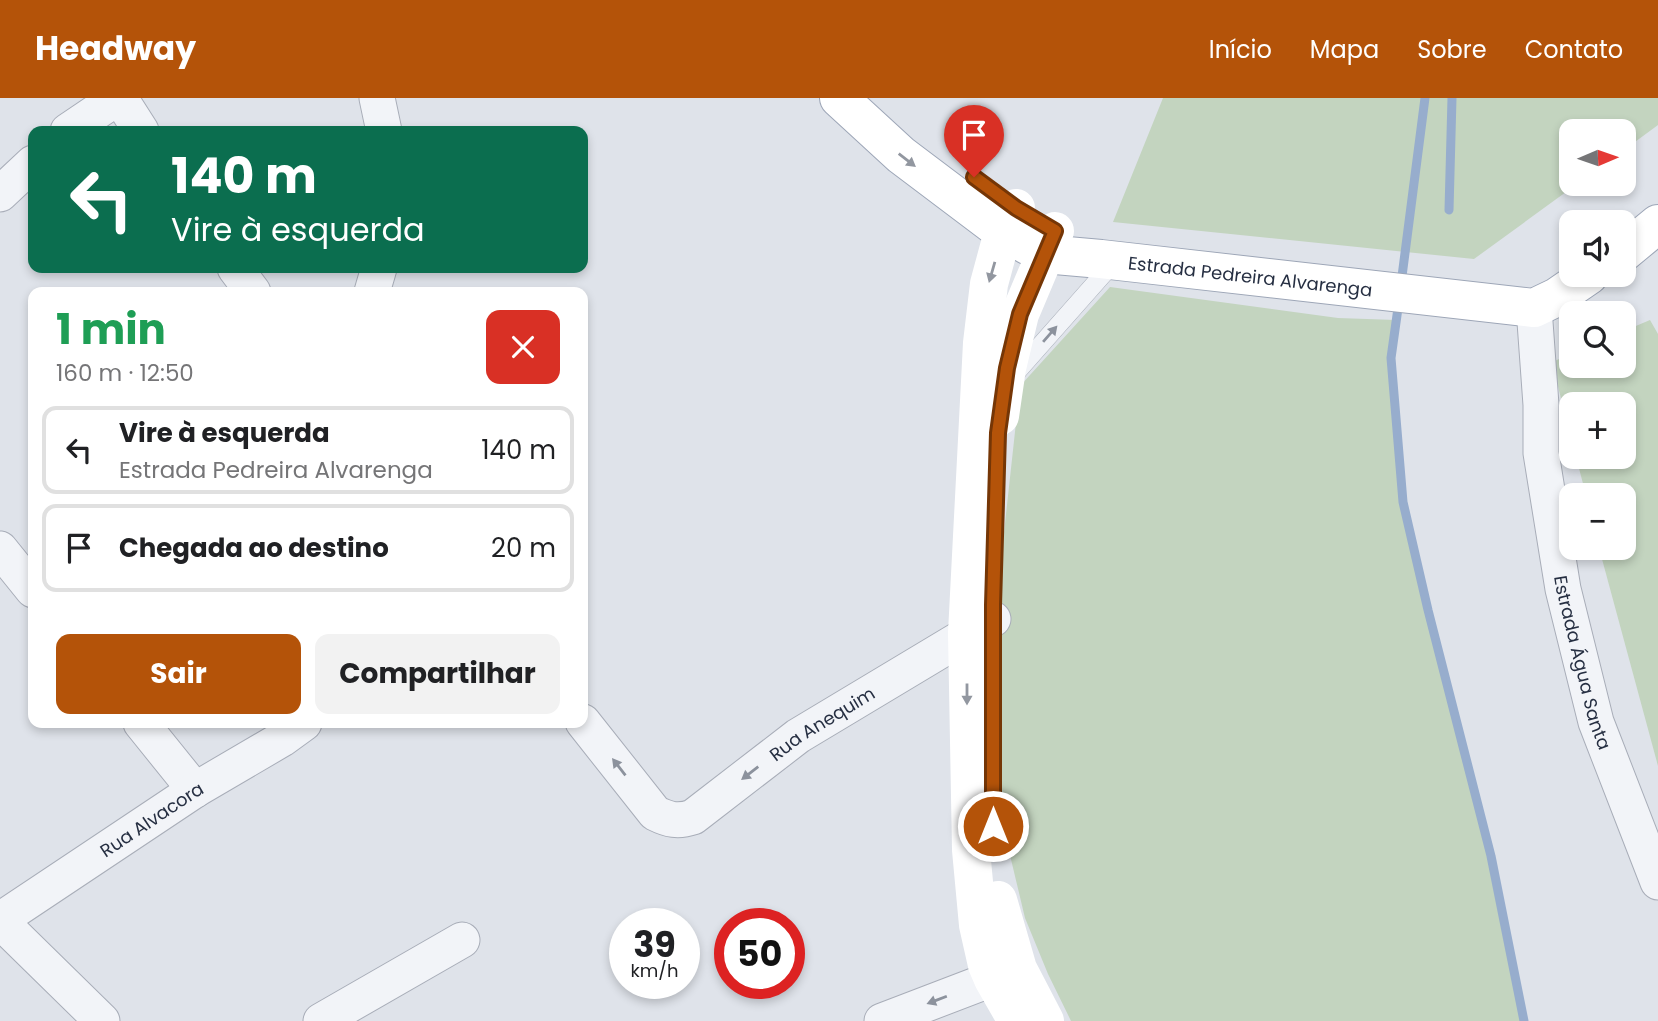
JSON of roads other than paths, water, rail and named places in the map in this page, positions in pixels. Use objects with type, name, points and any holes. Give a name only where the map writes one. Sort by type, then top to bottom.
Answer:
[{"type":"main road","name":"Estrada Pedreira Alvarenga","points":[[839,98],[901,155],[1049,243],[1108,259],[1534,308]]},
{"type":"main road","name":"Estrada Pedreira Alvarenga","points":[[868,98],[1010,220]]},
{"type":"main road","points":[[1010,220],[989,284],[982,343],[980,626],[993,852],[1005,974],[1017,1021]]},
{"type":"main road","points":[[1636,242],[1658,225]]},
{"type":"main road","points":[[980,626],[1005,385],[1020,314],[1049,243]]},
{"type":"main road","points":[[1534,308],[1572,287]]},
{"type":"main road","points":[[1005,974],[1045,1021]]},
{"type":"street","points":[[76,126],[119,98],[138,126]]},
{"type":"street","points":[[377,98],[383,126]]},
{"type":"street","points":[[0,194],[28,168]]},
{"type":"street","name":"Estrada Água Santa","points":[[1534,308],[1541,405],[1541,453],[1563,589],[1596,722],[1658,882]]},
{"type":"street","points":[[0,549],[28,584]]},
{"type":"street","name":"Rua Anequim","points":[[588,728],[654,813],[667,820],[680,821],[693,817],[798,736],[980,626]]},
{"type":"street","points":[[145,728],[195,790]]},
{"type":"street","name":"Rua Alvacora","points":[[0,920],[195,790],[297,728]]},
{"type":"street","points":[[0,920],[102,1021]]},
{"type":"street","points":[[321,1021],[462,940]]},
{"type":"street","points":[[882,1021],[1005,974]]},
{"type":"lane","points":[[1005,385],[1108,259]]},
{"type":"waterway","points":[[1401,284],[1425,98]]},
{"type":"waterway","points":[[1449,210],[1452,98]]},
{"type":"waterway","points":[[1399,301],[1391,358],[1403,502],[1491,856],[1524,1021]]}]
